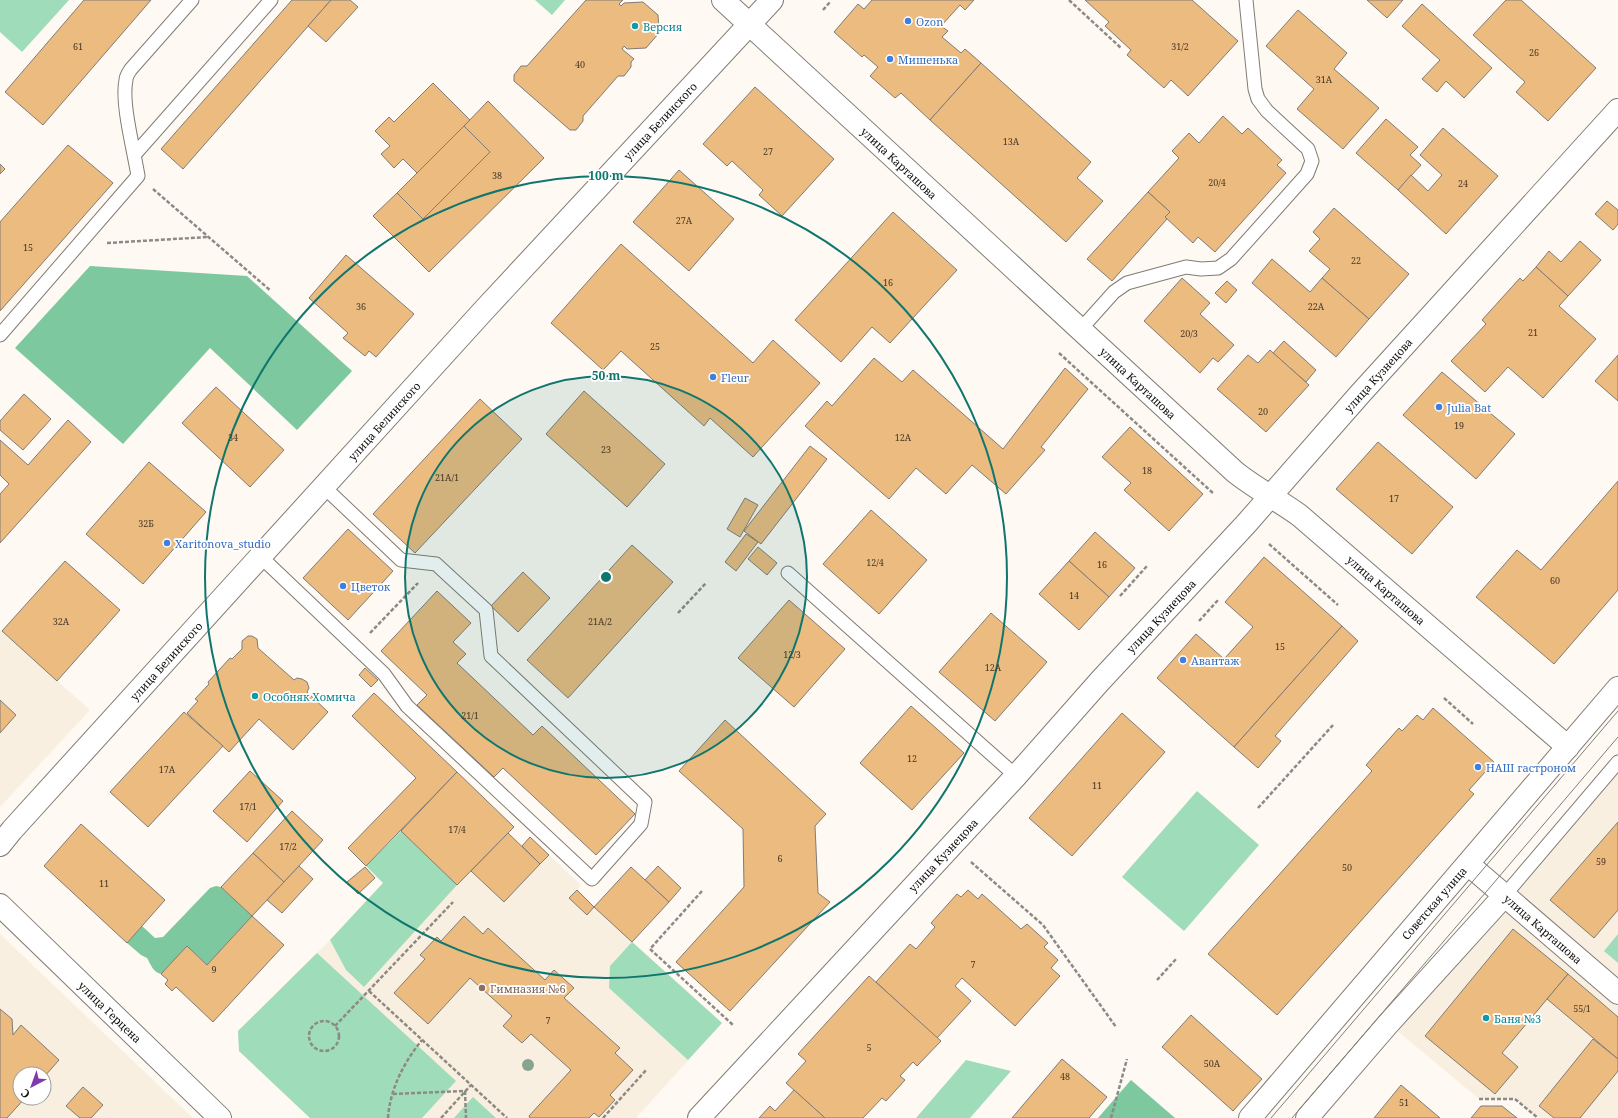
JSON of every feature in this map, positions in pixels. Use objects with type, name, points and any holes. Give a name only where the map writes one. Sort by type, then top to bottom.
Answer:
[{"type":"street","name":"улица Карташова","points":[[723,0],[1235,472],[1257,489],[1271,496],[1299,515],[1568,747]]},
{"type":"street","name":"улица Белинского","points":[[0,845],[480,315],[772,0]]},
{"type":"street","name":"улица Кузнецова","points":[[700,1118],[1016,776],[1100,681],[1271,496],[1371,382],[1618,110]]},
{"type":"street","name":"Советская улица","points":[[1250,1118],[1618,688]]},
{"type":"street","name":"улица Карташова","points":[[1468,864],[1618,993]]},
{"type":"street","points":[[1307,1118],[1388,1024],[1504,896]]},
{"type":"street","name":"улица Герцена","points":[[0,905],[220,1118]]},
{"type":"lane","points":[[0,335],[80,245],[138,176],[124,91],[126,79],[131,69],[192,0]]},
{"type":"lane","points":[[135,154],[271,0]]},
{"type":"lane","points":[[1080,330],[1114,292],[1128,283],[1186,267],[1201,269],[1218,268],[1231,259],[1307,174],[1312,161],[1308,149],[1267,111],[1258,99],[1255,89],[1246,0]]},
{"type":"lane","points":[[261,556],[384,674],[407,706],[592,879],[641,824],[645,802],[491,656],[486,610],[436,564],[401,560],[324,487]]},
{"type":"lane","points":[[788,573],[1016,776]]},
{"type":"lane","points":[[1504,896],[1618,762]]},
{"type":"path","points":[[1069,0],[1121,48]]},
{"type":"path","points":[[823,10],[830,2]]},
{"type":"path","points":[[138,176],[271,291]]},
{"type":"path","points":[[80,245],[209,237]]},
{"type":"path","points":[[1059,353],[1214,494]]},
{"type":"path","points":[[1269,544],[1338,605]]},
{"type":"path","points":[[357,647],[436,564]]},
{"type":"path","points":[[1120,596],[1147,566]]},
{"type":"path","points":[[678,613],[706,583]]},
{"type":"path","points":[[1199,621],[1219,599]]},
{"type":"path","points":[[1444,698],[1473,724]]},
{"type":"path","points":[[1258,808],[1333,725]]},
{"type":"path","points":[[970,861],[1043,925],[1116,1027]]},
{"type":"path","points":[[702,891],[650,949],[733,1025]]},
{"type":"path","points":[[335,1026],[453,902]]},
{"type":"path","points":[[1157,980],[1177,958]]},
{"type":"path","points":[[369,992],[507,1118]]},
{"type":"path","points":[[327,1021],[335,1026],[338,1030],[339,1039],[334,1047],[325,1051],[313,1045],[309,1036],[310,1030],[316,1022],[327,1021]]},
{"type":"path","points":[[388,1118],[393,1094],[401,1070],[422,1040]]},
{"type":"path","points":[[1111,1118],[1127,1059]]},
{"type":"path","points":[[603,1118],[647,1069]]},
{"type":"path","points":[[441,1118],[471,1085]]},
{"type":"path","points":[[393,1094],[465,1092]]},
{"type":"path","points":[[465,1092],[466,1118]]},
{"type":"path","points":[[1479,1099],[1515,1099],[1538,1118]]},
{"type":"shaded area","points":[[0,630],[90,710],[0,807]]},
{"type":"shaded area","points":[[1618,752],[1618,1118],[1538,1118],[1515,1099],[1479,1099],[1389,1024]]},
{"type":"shaded area","name":"Гимназия №6","points":[[401,831],[457,885],[471,871],[504,902],[549,855],[581,885],[577,891],[722,1023],[636,1118],[310,1118],[239,1051],[238,1031],[330,940],[383,883],[366,866]]},
{"type":"shaded area","points":[[0,934],[193,1118],[0,1118]]},
{"type":"green space","points":[[0,0],[69,0],[22,52],[0,32]]},
{"type":"green space","points":[[535,0],[565,0],[552,15]]},
{"type":"green space","points":[[90,266],[247,276],[352,371],[297,430],[210,348],[123,444],[15,348]]},
{"type":"green space","points":[[1197,791],[1259,845],[1184,931],[1122,877]]},
{"type":"green space","points":[[401,831],[457,885],[364,987],[346,970],[330,940],[383,883],[366,866]]},
{"type":"green space","points":[[216,886],[221,887],[252,916],[207,965],[187,946],[161,974],[154,970],[147,958],[127,943],[142,926],[155,938],[163,937],[210,888]]},
{"type":"green space","points":[[1618,934],[1618,963],[1604,951]]},
{"type":"green space","points":[[632,942],[722,1023],[688,1060],[609,988],[610,966]]},
{"type":"green space","points":[[317,953],[456,1081],[422,1118],[310,1118],[239,1051],[238,1031]]},
{"type":"green space","points":[[966,1060],[1011,1071],[970,1118],[916,1118]]},
{"type":"green space","points":[[1131,1080],[1175,1118],[1098,1118]]},
{"type":"green space","points":[[473,1097],[496,1118],[454,1118]]},
{"type":"building","points":[[84,0],[151,0],[43,125],[5,92]]},
{"type":"building","points":[[292,0],[331,0],[183,169],[161,149]]},
{"type":"building","points":[[331,0],[350,0],[358,7],[326,42],[308,26]]},
{"type":"building","points":[[586,0],[623,0],[619,4],[621,6],[624,3],[643,2],[658,15],[659,33],[646,48],[627,49],[624,46],[622,49],[634,59],[631,62],[631,67],[624,76],[618,76],[583,116],[583,121],[576,130],[570,130],[514,81],[514,75],[521,66],[527,66]]},
{"type":"building","points":[[872,0],[974,0],[965,10],[960,5],[941,26],[948,31],[942,37],[961,53],[965,49],[981,63],[930,120],[901,93],[895,98],[870,76],[878,67],[864,55],[862,57],[834,32],[858,4],[864,9]]},
{"type":"building","points":[[1085,0],[1192,0],[1238,41],[1188,96],[1171,80],[1164,88],[1127,55],[1131,50],[1105,26],[1109,22]]},
{"type":"building","points":[[1367,0],[1403,0],[1387,18]]},
{"type":"building","points":[[1506,0],[1521,0],[1596,68],[1548,121],[1516,92],[1525,82],[1473,35]]},
{"type":"building","points":[[1422,4],[1492,68],[1464,98],[1446,81],[1437,92],[1422,79],[1440,60],[1402,26]]},
{"type":"building","points":[[1298,10],[1347,53],[1334,69],[1379,108],[1343,149],[1297,109],[1314,89],[1266,46]]},
{"type":"building","points":[[981,63],[1091,162],[1077,178],[1103,201],[1066,242],[930,120]]},
{"type":"building","points":[[433,83],[470,120],[417,173],[403,159],[394,168],[381,154],[390,146],[375,131],[389,117],[394,122]]},
{"type":"building","points":[[755,87],[834,159],[782,216],[759,195],[763,190],[732,161],[727,166],[703,144]]},
{"type":"building","points":[[488,101],[544,158],[429,272],[373,216],[397,193],[423,219],[490,152],[464,126]]},
{"type":"building","points":[[1223,116],[1242,134],[1248,128],[1282,160],[1277,165],[1286,173],[1215,252],[1198,237],[1193,243],[1165,217],[1170,212],[1148,192],[1179,158],[1172,151],[1189,133],[1199,143]]},
{"type":"building","points":[[1386,119],[1418,147],[1410,155],[1421,165],[1398,190],[1356,153]]},
{"type":"building","points":[[464,126],[490,152],[423,219],[397,193]]},
{"type":"building","points":[[1443,128],[1498,176],[1446,234],[1398,190],[1411,175],[1428,191],[1442,175],[1420,155]]},
{"type":"building","points":[[68,145],[113,183],[0,311],[0,222]]},
{"type":"building","points":[[0,164],[5,169],[0,174]]},
{"type":"building","points":[[679,170],[734,219],[689,271],[633,222]]},
{"type":"building","points":[[1148,192],[1170,212],[1165,217],[1167,219],[1112,281],[1087,259]]},
{"type":"building","points":[[1607,201],[1618,210],[1618,224],[1613,230],[1595,214]]},
{"type":"building","points":[[1334,208],[1409,274],[1369,319],[1322,278],[1330,269],[1309,251],[1320,239],[1313,232]]},
{"type":"building","points":[[893,212],[957,270],[890,343],[872,327],[841,362],[795,320]]},
{"type":"building","points":[[1580,241],[1601,260],[1568,296],[1536,267],[1549,251],[1561,262]]},
{"type":"building","points":[[621,244],[753,363],[773,340],[820,383],[753,457],[710,418],[704,426],[621,351],[603,370],[551,323]]},
{"type":"building","points":[[346,255],[414,314],[376,357],[369,351],[365,356],[343,338],[348,333],[309,298]]},
{"type":"building","points":[[1272,259],[1310,292],[1322,278],[1369,319],[1336,357],[1252,283]]},
{"type":"building","points":[[1536,267],[1568,296],[1559,306],[1596,339],[1543,398],[1508,367],[1485,392],[1451,361],[1486,324],[1482,320],[1520,278],[1523,281]]},
{"type":"building","points":[[1182,278],[1210,303],[1200,314],[1234,345],[1218,362],[1213,358],[1200,373],[1144,321]]},
{"type":"building","points":[[1227,281],[1237,290],[1226,303],[1215,293]]},
{"type":"building","points":[[1284,341],[1316,370],[1306,382],[1273,353]]},
{"type":"building","points":[[1270,350],[1309,385],[1266,432],[1217,389],[1248,355],[1258,363]]},
{"type":"building","points":[[1618,355],[1618,401],[1595,381]]},
{"type":"building","points":[[874,358],[902,382],[913,370],[1003,449],[1065,368],[1088,389],[1041,447],[1045,450],[1006,494],[972,465],[946,494],[916,468],[889,499],[805,426],[827,401],[832,406]]},
{"type":"building","points":[[1442,372],[1515,434],[1476,479],[1403,415]]},
{"type":"building","points":[[216,387],[284,450],[250,487],[182,423]]},
{"type":"building","points":[[584,391],[665,464],[627,507],[546,434]]},
{"type":"building","points":[[24,394],[51,419],[23,450],[0,430],[0,421]]},
{"type":"building","points":[[480,399],[522,439],[415,553],[373,514]]},
{"type":"building","points":[[68,420],[91,442],[0,543],[0,494],[9,484],[0,475],[0,440],[28,465]]},
{"type":"building","points":[[1130,427],[1203,494],[1169,531],[1124,490],[1131,483],[1102,457]]},
{"type":"building","points":[[1378,442],[1453,507],[1412,554],[1336,489]]},
{"type":"building","points":[[810,446],[827,459],[761,544],[744,531]]},
{"type":"building","points":[[149,462],[206,512],[143,584],[86,534]]},
{"type":"building","points":[[1618,481],[1618,590],[1554,664],[1476,597],[1517,550],[1541,570]]},
{"type":"building","points":[[745,498],[758,505],[740,537],[727,529]]},
{"type":"building","points":[[871,510],[927,560],[879,614],[823,564]]},
{"type":"building","points":[[348,529],[393,571],[348,620],[303,578]]},
{"type":"building","points":[[1095,532],[1135,568],[1109,597],[1069,561]]},
{"type":"building","points":[[746,534],[758,542],[736,571],[725,562]]},
{"type":"building","points":[[632,545],[673,582],[568,698],[527,660]]},
{"type":"building","points":[[758,547],[777,563],[767,575],[748,559]]},
{"type":"building","points":[[1264,557],[1342,626],[1234,747],[1157,678],[1196,634],[1224,659],[1253,627],[1225,602]]},
{"type":"building","points":[[65,561],[120,610],[57,681],[2,631]]},
{"type":"building","points":[[1069,561],[1109,597],[1079,630],[1039,594]]},
{"type":"building","points":[[523,572],[550,598],[518,632],[491,606]]},
{"type":"building","points":[[437,591],[471,623],[453,642],[466,654],[457,663],[533,735],[542,726],[635,814],[596,855],[503,768],[494,777],[417,705],[427,695],[381,651]]},
{"type":"building","points":[[789,600],[845,649],[794,707],[738,658]]},
{"type":"building","points":[[991,613],[1047,662],[995,721],[939,672]]},
{"type":"building","points":[[1342,626],[1358,641],[1275,736],[1281,741],[1258,768],[1234,747]]},
{"type":"building","name":"Особняк Хомича","points":[[248,636],[252,636],[257,639],[258,648],[294,680],[297,678],[307,682],[309,688],[307,692],[328,712],[293,750],[259,719],[229,752],[187,713],[198,701],[195,699],[209,684],[208,682],[230,658],[232,659],[242,649],[242,641]]},
{"type":"building","points":[[365,668],[378,680],[371,687],[359,675]]},
{"type":"building","points":[[374,693],[457,772],[366,866],[348,848],[416,778],[352,716]]},
{"type":"building","points":[[0,700],[16,715],[0,733]]},
{"type":"building","points":[[911,706],[964,753],[912,810],[860,763]]},
{"type":"building","points":[[1433,708],[1494,762],[1469,790],[1474,794],[1277,1015],[1208,954],[1372,771],[1366,765],[1399,728],[1402,731],[1417,715],[1423,720]]},
{"type":"building","points":[[184,712],[223,746],[148,827],[110,792]]},
{"type":"building","points":[[1122,713],[1165,752],[1072,856],[1029,818]]},
{"type":"building","points":[[725,720],[826,814],[815,826],[818,893],[830,902],[730,1011],[676,962],[744,887],[743,829],[679,771]]},
{"type":"building","points":[[250,771],[283,801],[247,842],[213,811]]},
{"type":"building","points":[[457,772],[514,827],[457,885],[401,831]]},
{"type":"building","points":[[292,811],[323,840],[284,882],[253,853]]},
{"type":"building","points":[[1618,822],[1618,910],[1594,938],[1550,900]]},
{"type":"building","points":[[81,824],[165,900],[127,943],[44,866]]},
{"type":"building","points":[[508,833],[540,864],[504,902],[471,871]]},
{"type":"building","points":[[530,837],[549,855],[540,864],[522,846]]},
{"type":"building","points":[[253,853],[284,882],[252,916],[221,887]]},
{"type":"building","points":[[299,866],[313,879],[282,913],[267,900]]},
{"type":"building","points":[[658,866],[681,888],[669,902],[645,880]]},
{"type":"building","points":[[365,867],[375,878],[358,894],[347,882]]},
{"type":"building","points":[[631,867],[669,902],[632,942],[594,907]]},
{"type":"building","points":[[577,890],[594,907],[587,915],[569,898]]},
{"type":"building","points":[[968,890],[978,899],[982,894],[1021,929],[1027,924],[1048,943],[1044,947],[1058,960],[1051,968],[1060,976],[1015,1026],[962,978],[955,986],[971,1001],[937,1038],[876,982],[910,944],[916,949],[935,927],[931,923],[957,894],[961,897]]},
{"type":"building","points":[[252,916],[284,945],[213,1022],[176,987],[172,991],[165,984],[168,980],[161,974],[187,946],[207,965]]},
{"type":"building","points":[[464,916],[483,934],[488,928],[545,980],[554,970],[574,988],[564,998],[620,1048],[615,1053],[633,1070],[610,1095],[615,1100],[599,1117],[594,1113],[589,1118],[530,1118],[529,1116],[571,1070],[531,1034],[522,1043],[503,1026],[512,1016],[470,978],[428,1024],[394,993],[425,959],[420,955],[437,937],[441,941]]},
{"type":"building","name":"Баня №3","points":[[1513,929],[1568,974],[1502,1053],[1518,1067],[1495,1094],[1425,1036]]},
{"type":"building","points":[[1568,974],[1618,1017],[1618,1059],[1547,999]]},
{"type":"building","points":[[869,976],[941,1041],[917,1066],[913,1062],[900,1076],[905,1080],[886,1101],[882,1098],[863,1118],[825,1118],[786,1083],[806,1061],[798,1054]]},
{"type":"building","points":[[0,1009],[12,1019],[13,1035],[21,1025],[59,1060],[52,1068],[52,1066],[12,1066],[12,1106],[18,1106],[7,1118],[0,1118]]},
{"type":"building","points":[[1191,1015],[1262,1079],[1233,1111],[1162,1047]]},
{"type":"building","points":[[1593,1039],[1618,1059],[1618,1071],[1580,1118],[1554,1118],[1539,1106]]},
{"type":"building","points":[[1062,1059],[1107,1097],[1089,1118],[1012,1118]]},
{"type":"building","points":[[1401,1085],[1440,1118],[1374,1118]]},
{"type":"building","points":[[83,1087],[103,1105],[91,1118],[80,1118],[66,1106]]},
{"type":"building","points":[[794,1090],[825,1118],[759,1118],[770,1106],[775,1111]]},
{"type":"building","points":[[1481,1106],[1502,1106],[1517,1118],[1471,1118]]},
{"type":"tram line","points":[[1271,1118],[1618,711]]},
{"type":"tram line","points":[[1292,1118],[1618,737]]},
{"type":"place","name":"Ozon","points":[[908,21]]},
{"type":"place","name":"Версия","points":[[635,26]]},
{"type":"place","name":"Мишенька","points":[[890,59]]},
{"type":"place","name":"Fleur","points":[[713,377]]},
{"type":"place","name":"Julia Bat","points":[[1439,407]]},
{"type":"place","name":"Xaritonova_studio","points":[[167,543]]},
{"type":"place","name":"Цветок","points":[[343,586]]},
{"type":"place","name":"Авантаж","points":[[1183,660]]},
{"type":"place","name":"Особняк Хомича","points":[[255,696]]},
{"type":"place","name":"НАШ гастроном","points":[[1478,767]]},
{"type":"place","name":"Гимназия №6","points":[[482,988]]},
{"type":"place","name":"Баня №3","points":[[1486,1018]]}]
